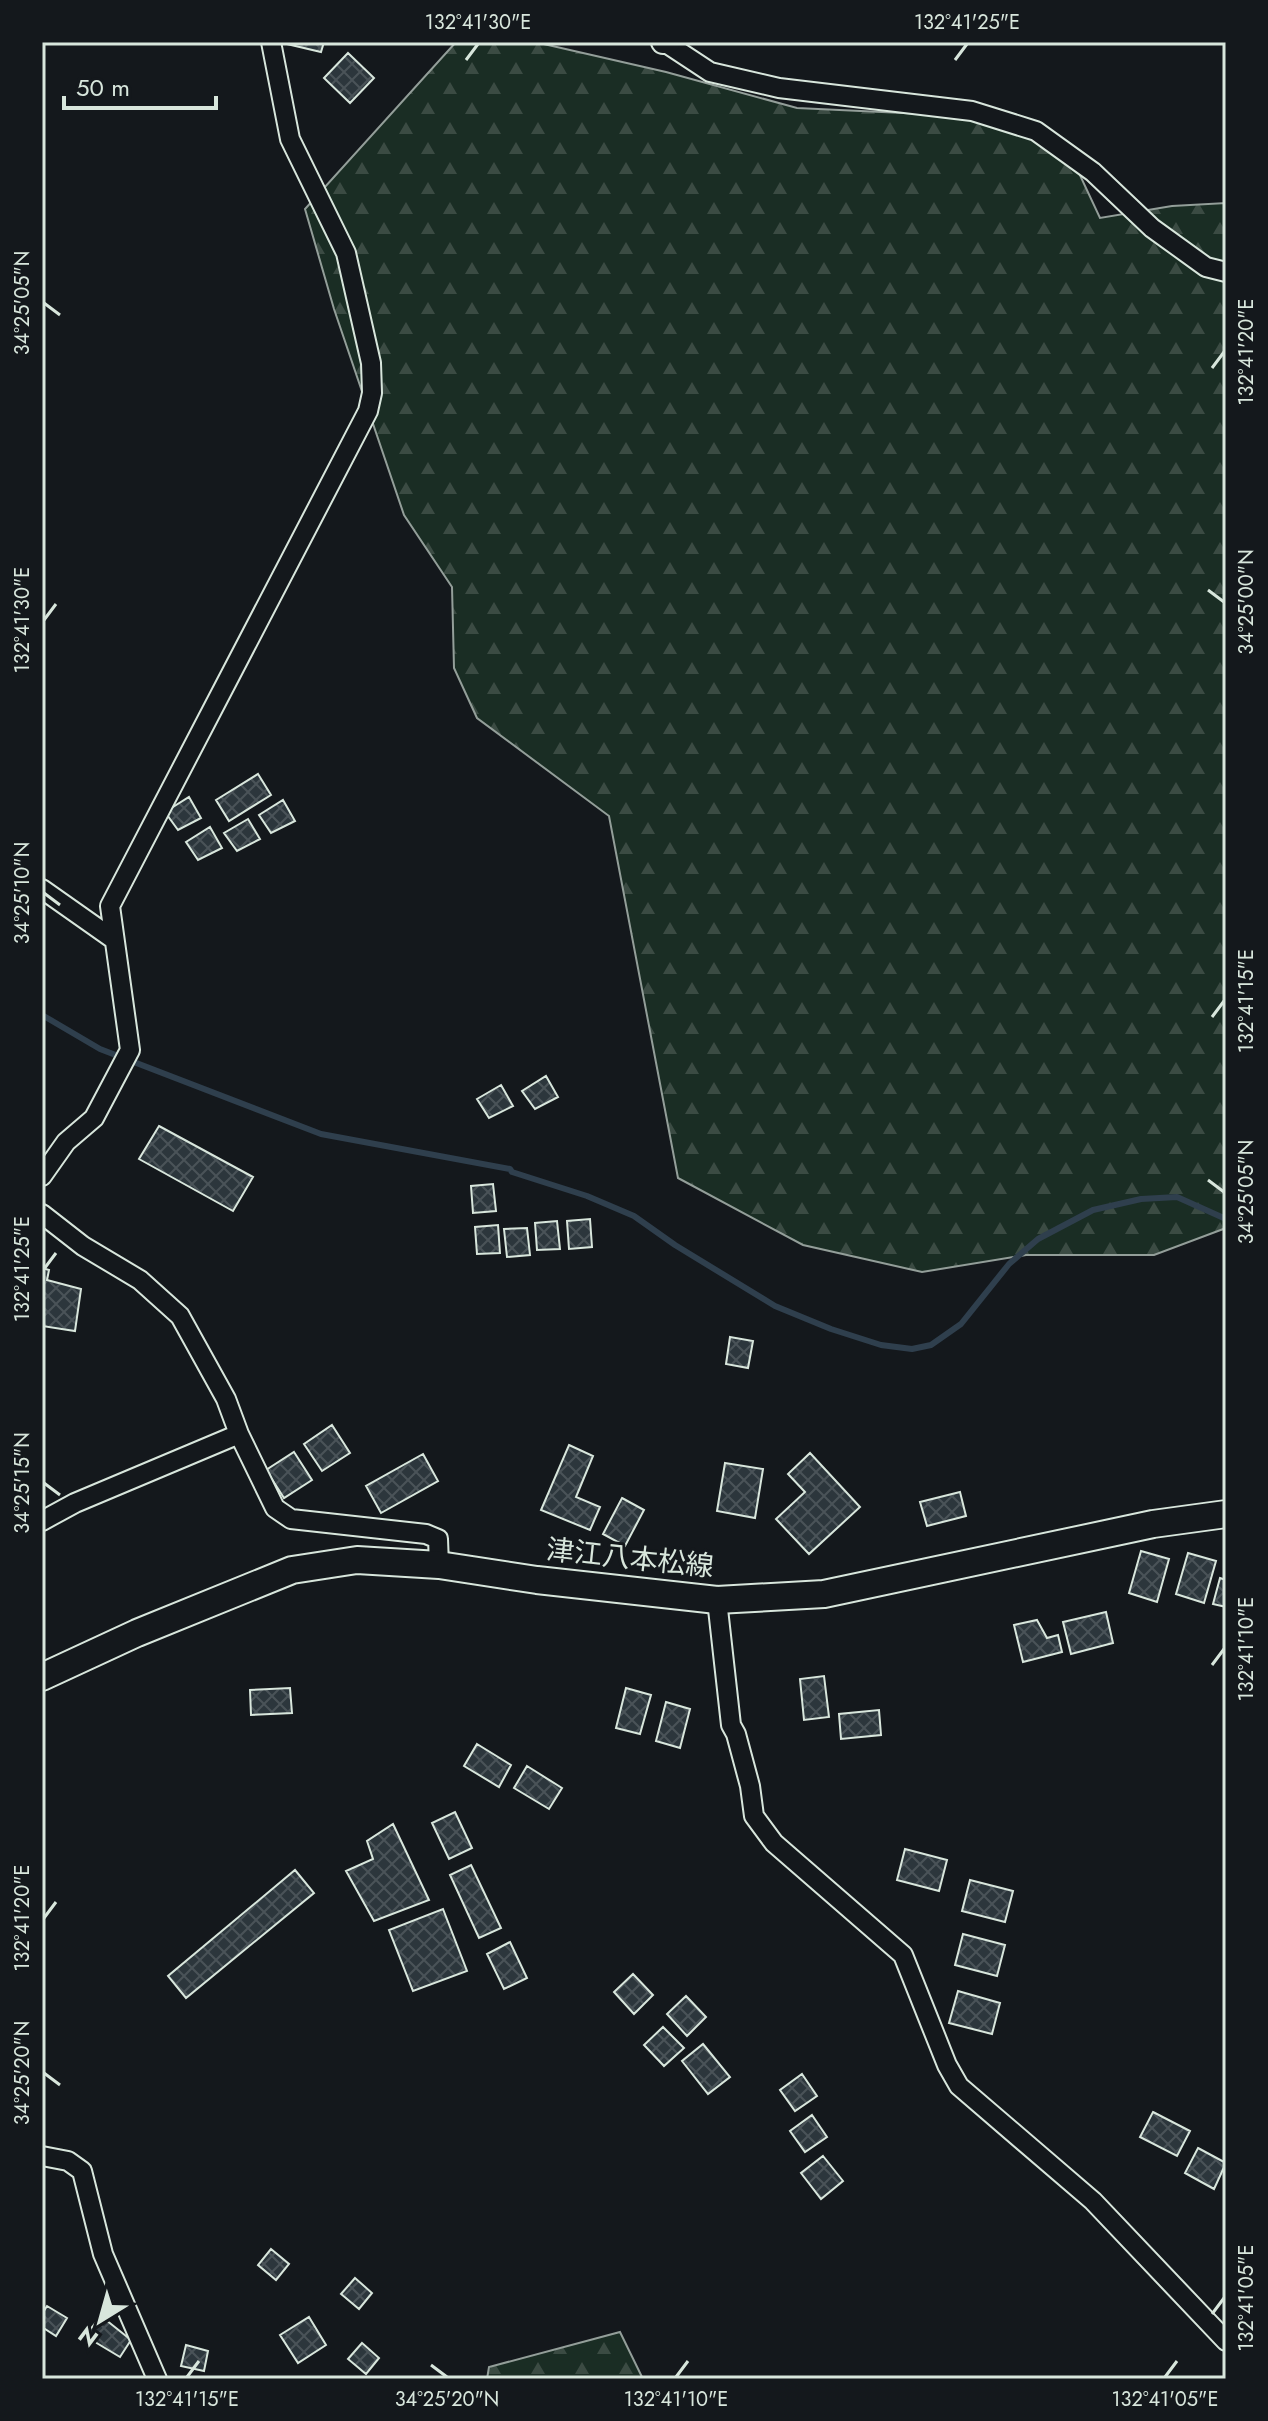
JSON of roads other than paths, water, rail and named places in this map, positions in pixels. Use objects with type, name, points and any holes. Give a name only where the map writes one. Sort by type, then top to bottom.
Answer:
[{"type":"main road","name":"津江八本松線","points":[[42,1677],[137,1633],[292,1570],[357,1560],[439,1565],[537,1580],[717,1600],[824,1594],[1153,1524],[1226,1514]]},
{"type":"street","points":[[42,1176],[66,1142],[94,1118],[130,1050],[110,906],[368,411],[372,393],[371,363],[346,253],[290,139],[271,42]]},
{"type":"street","points":[[666,42],[710,72],[779,88],[972,111],[1036,131],[1093,172],[1152,228],[1206,267],[1226,272]]},
{"type":"street","points":[[42,889],[113,939]]},
{"type":"street","points":[[42,1214],[83,1246],[140,1280],[180,1316],[226,1399],[239,1434],[275,1508],[291,1519],[426,1534],[438,1539],[439,1565]]},
{"type":"street","points":[[42,1521],[75,1503],[239,1434]]},
{"type":"street","points":[[717,1600],[731,1725],[750,1786],[754,1816],[774,1843],[903,1955],[947,2065],[959,2086],[1093,2201],[1226,2341]]},
{"type":"street","points":[[42,2156],[68,2161],[82,2171],[103,2254],[157,2379]]},
{"type":"waterway","points":[[42,1015],[100,1049],[321,1134],[510,1169],[587,1196],[634,1216],[775,1306],[881,1345],[912,1349],[931,1345],[961,1324],[1009,1264],[1038,1239],[1093,1210],[1141,1199],[1177,1197],[1226,1219]]}]
